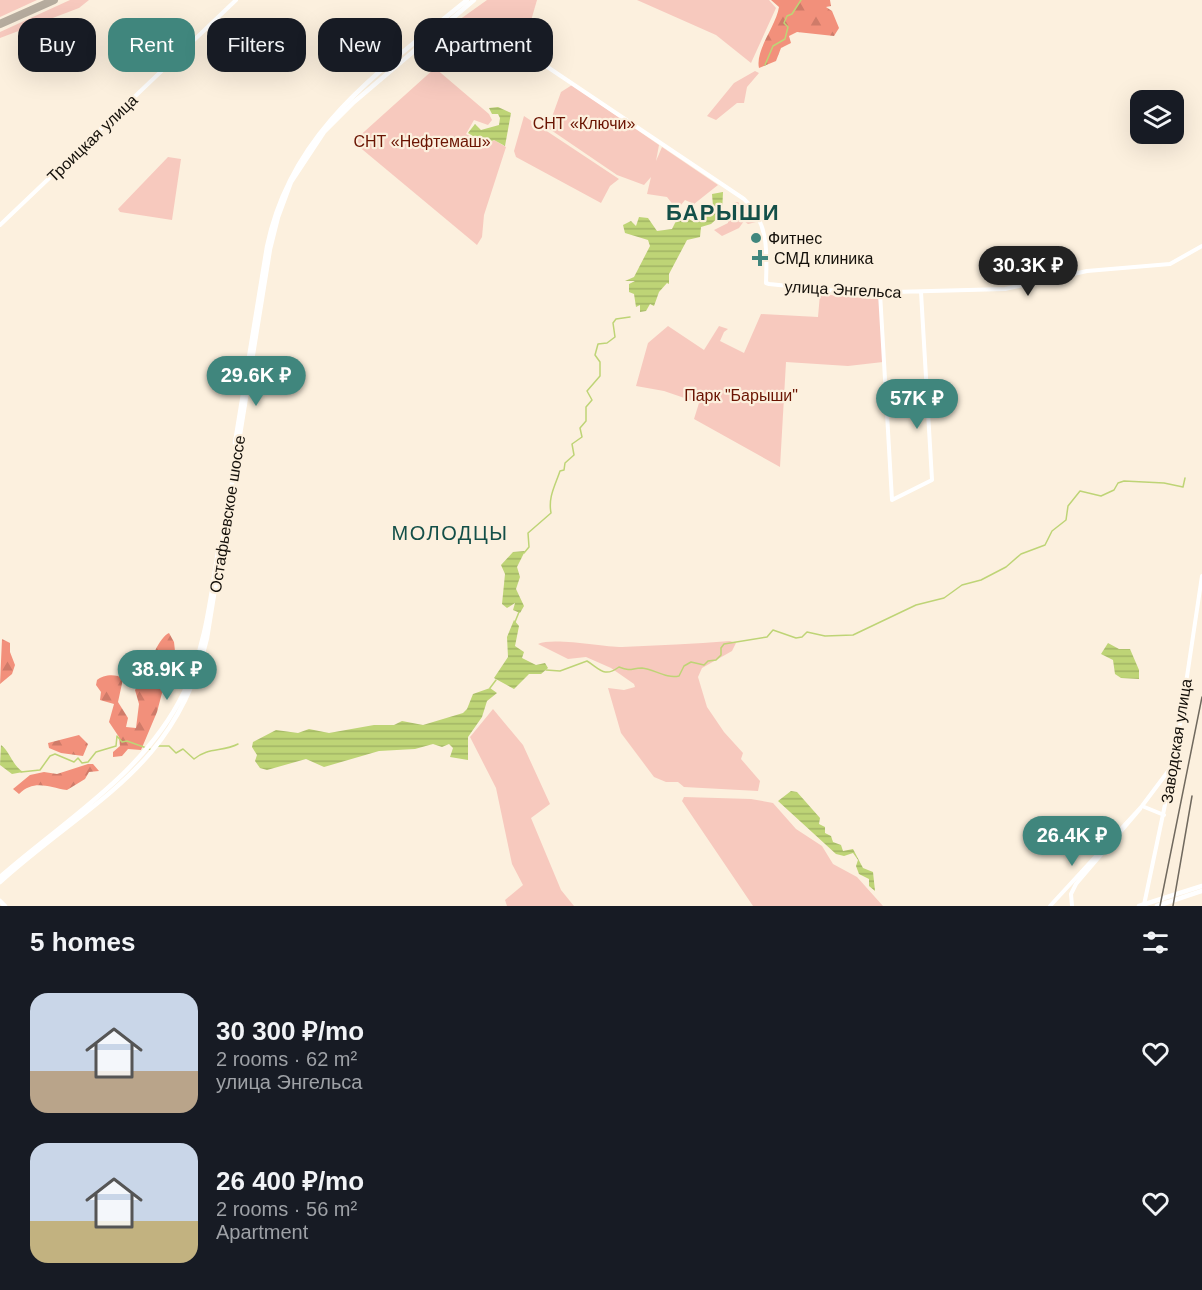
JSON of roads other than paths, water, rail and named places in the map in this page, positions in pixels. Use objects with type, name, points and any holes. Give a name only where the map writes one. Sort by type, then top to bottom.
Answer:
[{"type":"main road","name":"Остафьевское шоссе","points":[[448,18],[467,0]]},
{"type":"main road","name":"Остафьевское шоссе","points":[[450,18],[474,0]]},
{"type":"main road","name":"Остафьевское шоссе","points":[[0,880],[127,776],[170,723],[197,674],[207,638],[270,249],[284,200],[311,148],[336,119],[414,49]]},
{"type":"main road","points":[[1139,906],[1202,886]]},
{"type":"main road","points":[[1157,906],[1202,891]]},
{"type":"main road","points":[[0,901],[5,906]]},
{"type":"street","name":"Троицкая улица","points":[[0,225],[236,0]]},
{"type":"street","name":"улица Энгельса","points":[[553,72],[744,199],[755,212],[767,241],[766,283],[880,292],[1018,288],[1087,272],[1170,264],[1202,246]]},
{"type":"street","points":[[880,292],[892,500],[932,480],[921,292]]},
{"type":"street","name":"Заводская улица","points":[[1144,906],[1175,757],[1202,576]]},
{"type":"street","points":[[1072,906],[1071,894],[1076,884],[1168,773],[1175,757]]},
{"type":"street","points":[[1142,806],[1164,815]]},
{"type":"street","points":[[1050,906],[1142,806]]},
{"type":"waterway","points":[[765,65],[773,46],[785,39],[788,27],[784,23],[801,0]]},
{"type":"waterway","points":[[524,553],[529,547],[528,533],[551,513],[551,497],[560,471],[564,470],[565,463],[574,455],[572,444],[582,437],[580,428],[586,421],[586,407],[592,400],[587,391],[600,376],[600,362],[595,355],[598,344],[607,343],[615,337],[613,323],[616,319],[630,317]]},
{"type":"waterway","points":[[546,670],[560,671],[587,661],[606,672],[619,667],[629,670],[642,668],[674,677],[679,676],[684,666],[691,662],[704,665],[708,661],[716,660],[721,655],[721,648],[724,644],[767,637],[773,630],[796,638],[802,637],[807,632],[825,636],[853,635],[916,605],[944,598],[962,585],[981,580],[1006,567],[1021,554],[1045,545],[1052,531],[1066,520],[1068,506],[1080,491],[1101,496],[1114,490],[1118,483],[1124,481],[1164,483],[1183,487],[1185,478]]},
{"type":"waterway","points":[[515,622],[519,612]]},
{"type":"waterway","points":[[490,688],[496,680]]},
{"type":"waterway","points":[[21,772],[40,770],[50,756],[55,754],[74,762],[78,758],[82,763],[88,762],[96,752],[116,746],[117,736],[122,742],[127,741],[152,750]]},
{"type":"waterway","points":[[158,746],[169,746],[176,753],[183,749],[194,759],[210,751],[238,744]]},
{"type":"railway","points":[[1160,906],[1202,697]]},
{"type":"railway","points":[[1173,906],[1192,796]]},
{"type":"place","name":"Фитнес","points":[[756,238]]},
{"type":"place","name":"СМД клиника","points":[[760,258]]},
{"type":"district","name":"БАРЫШИ","points":[[723,212]]},
{"type":"district","name":"МОЛОДЦЫ","points":[[450,533]]},
{"type":"park label","name":"СНТ «Ключи»","points":[[584,123]]},
{"type":"park label","name":"СНТ «Нефтемаш»","points":[[422,141]]},
{"type":"park label","name":"Парк \"Барыши\"","points":[[741,395]]}]
